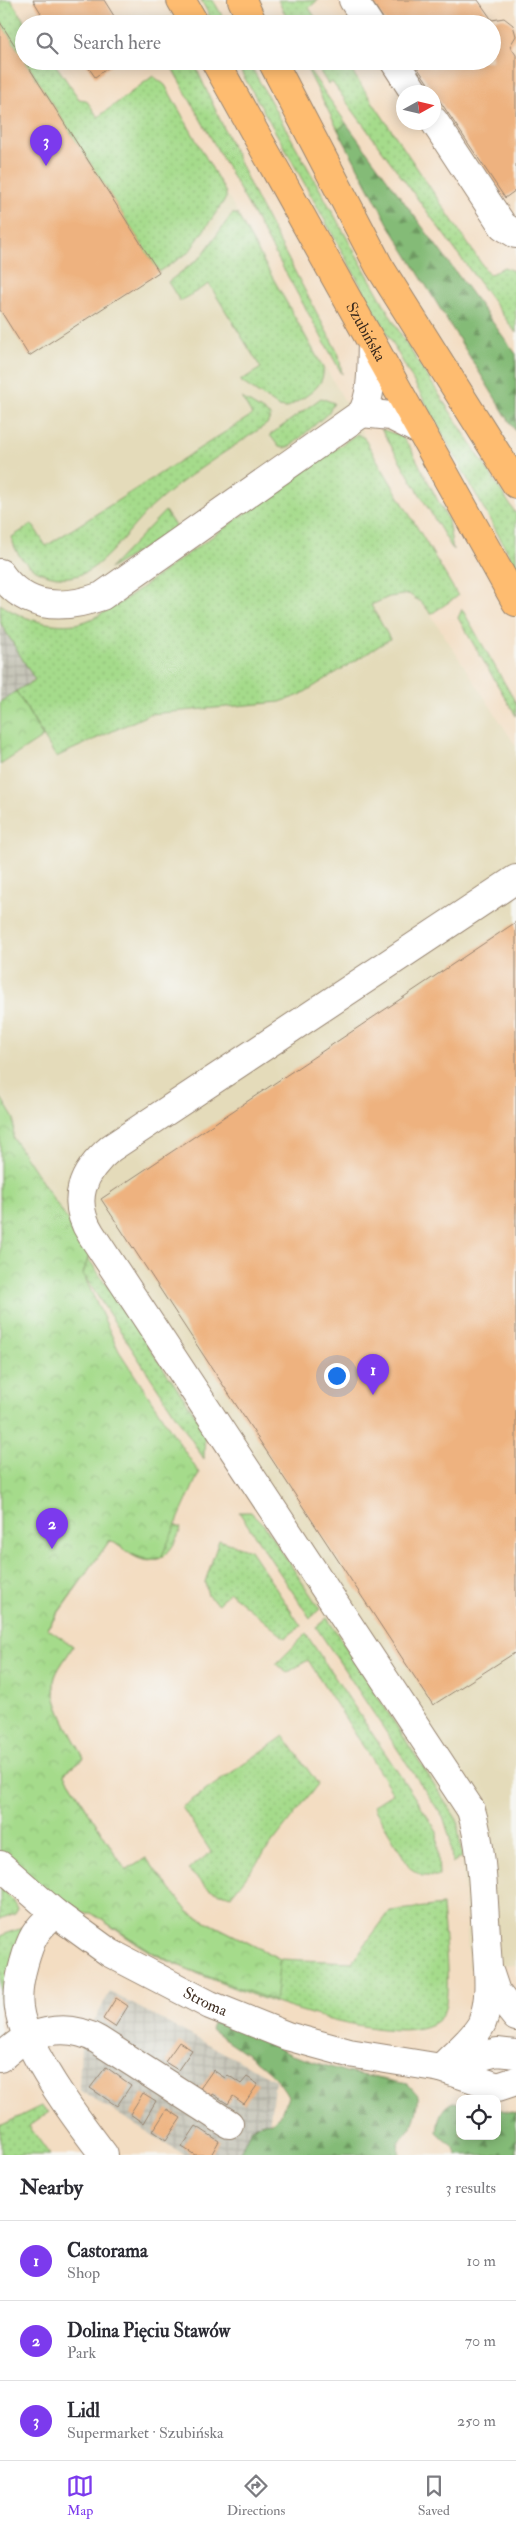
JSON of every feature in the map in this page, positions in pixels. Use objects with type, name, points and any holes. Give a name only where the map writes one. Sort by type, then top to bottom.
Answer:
[{"type":"main road","points":[[181,0],[190,15]]},
{"type":"main road","points":[[242,0],[249,15]]},
{"type":"main road","name":"Szubińska","points":[[221,70],[516,602]]},
{"type":"main road","points":[[277,70],[380,266],[516,484]]},
{"type":"street","points":[[353,0],[363,15]]},
{"type":"street","points":[[400,70],[409,85]]},
{"type":"street","points":[[440,130],[503,226],[516,234]]},
{"type":"street","points":[[0,573],[22,594],[45,603],[60,606],[83,603],[102,596],[362,413],[369,390],[372,344]]},
{"type":"street","points":[[362,413],[391,416],[421,431]]},
{"type":"street","points":[[441,2068],[476,2034],[482,2023],[487,2005],[489,1970],[478,1840],[470,1810],[91,1234],[80,1212],[79,1198],[88,1174],[97,1159],[111,1148],[516,879]]},
{"type":"street","name":"Stroma","points":[[0,1865],[55,1913],[86,1936],[136,1968],[210,2005],[279,2032],[349,2053],[441,2068],[498,2087],[516,2081]]},
{"type":"street","points":[[55,1913],[38,1928],[23,1969],[19,1987],[19,2009],[28,2037],[62,2099],[106,2154]]},
{"type":"street","points":[[489,1970],[496,1992],[516,2017]]},
{"type":"street","points":[[0,2058],[28,2037],[76,2029],[90,2035],[229,2124]]},
{"type":"street","name":"Stroma","points":[[441,2068],[497,2052],[516,2054]]},
{"type":"shaded area","points":[[0,0],[11,0],[20,15],[15,15],[15,70],[59,70],[79,99],[86,100],[98,117],[125,97],[165,85],[410,516],[94,636],[0,622]]},
{"type":"shaded area","points":[[399,594],[409,594],[429,612],[516,746],[516,1965],[469,1968],[461,1839],[457,1820],[205,1429],[13,1138],[14,1119],[0,1096],[0,765],[43,737],[56,757],[371,605]]},
{"type":"shaded area","points":[[0,623],[35,679],[0,702]]},
{"type":"shaded area","points":[[110,1992],[275,2080],[265,2155],[185,2155],[79,2090],[81,2045]]},
{"type":"green space","points":[[0,0],[11,0],[20,15],[15,15],[15,45],[0,22]]},
{"type":"green space","points":[[201,0],[213,0],[222,15],[209,15]]},
{"type":"green space","points":[[278,0],[318,0],[309,8],[314,15],[286,15]]},
{"type":"green space","points":[[31,70],[59,70],[79,99],[86,100],[98,117],[153,76],[165,85],[226,193],[226,198],[189,252],[159,272]]},
{"type":"green space","points":[[173,70],[197,70],[256,198],[339,355],[342,374]]},
{"type":"green space","points":[[240,70],[253,70],[404,340],[516,514],[516,567]]},
{"type":"green space","points":[[308,70],[346,123],[338,130]]},
{"type":"green space","points":[[319,70],[351,70],[489,275],[504,267],[516,272],[516,333],[332,82],[328,84]]},
{"type":"green space","points":[[346,123],[516,354],[516,432],[390,227],[338,130]]},
{"type":"green space","points":[[232,214],[237,214],[323,368],[323,375],[317,387],[287,408],[279,407],[240,381],[261,368],[209,284],[180,301],[168,282],[201,257]]},
{"type":"green space","points":[[242,398],[271,416],[267,424],[165,495],[111,552],[93,567],[84,573],[61,577],[39,572],[21,558],[15,548],[12,537],[32,524],[46,546],[252,415]]},
{"type":"green space","points":[[321,398],[334,403],[328,413],[291,446],[279,447],[270,435]]},
{"type":"green space","points":[[381,429],[401,436],[410,447],[448,520],[453,550]]},
{"type":"green space","points":[[357,434],[364,438],[458,596],[431,614],[423,604],[409,594],[389,597],[371,605],[390,639],[300,695],[280,702],[150,714],[56,757],[16,691],[35,680],[0,622],[0,604],[27,618],[55,624],[75,624],[99,615],[126,598]]},
{"type":"green space","points":[[165,511],[175,526],[173,530],[109,569]]},
{"type":"green space","points":[[462,609],[516,703],[516,716],[458,618]]},
{"type":"green space","points":[[16,691],[43,737],[0,765],[0,702]]},
{"type":"green space","points":[[0,1096],[14,1119],[13,1138],[91,1256],[88,1258],[83,1274],[119,1351],[199,1473],[161,1558],[147,1559],[134,1555],[110,1540],[47,1628],[73,1646],[56,1673],[54,1686],[58,1707],[84,1758],[64,1773],[126,1871],[146,1858],[188,1912],[280,1959],[275,2001],[185,1968],[152,1952],[91,1913],[55,1913],[0,1865]]},
{"type":"green space","points":[[88,1258],[205,1429],[204,1459],[83,1274]]},
{"type":"green space","points":[[0,1462],[113,1496],[181,1528],[175,1542],[167,1553],[155,1560],[140,1559],[110,1540],[47,1629],[73,1646],[56,1673],[54,1686],[58,1707],[84,1758],[64,1773],[126,1871],[146,1858],[188,1912],[280,1959],[352,1962],[390,1911],[442,1905],[446,1946],[447,1996],[445,2009],[441,2017],[420,2028],[387,2029],[346,2023],[301,2011],[213,1980],[154,1954],[91,1912]]},
{"type":"green space","points":[[239,1512],[251,1512],[264,1525],[320,1609],[310,1618]]},
{"type":"green space","points":[[219,1540],[250,1550],[301,1626],[285,1638],[229,1592],[218,1604],[208,1596],[205,1582]]},
{"type":"green space","points":[[327,1618],[457,1820],[462,1857],[452,1863],[450,1838],[444,1819],[316,1627]]},
{"type":"green space","points":[[306,1634],[437,1831],[439,1876],[422,1876],[410,1868],[373,1806],[393,1793],[308,1660],[287,1673],[276,1664]]},
{"type":"green space","points":[[284,1736],[318,1784],[231,1896],[210,1890],[188,1870],[211,1852],[182,1807]]},
{"type":"green space","points":[[0,1888],[13,1900],[18,1909],[15,1914],[0,1920]]},
{"type":"green space","points":[[22,1928],[18,1956],[0,2005],[0,1936]]},
{"type":"green space","points":[[213,2023],[224,2023],[292,2055],[346,2072],[408,2084],[418,2095],[418,2104],[413,2124],[398,2144],[400,2155],[242,2155],[240,2152],[251,2129],[262,2123],[272,2122],[280,2116],[288,2096],[281,2085],[263,2067],[211,2029]]},
{"type":"green space","points":[[456,2102],[456,2140],[501,2140],[501,2110],[516,2113],[516,2155],[457,2155],[454,2148],[437,2132],[443,2110],[449,2104]]},
{"type":"green space","points":[[41,2106],[49,2112],[29,2126],[50,2155],[0,2155],[0,2126]]},
{"type":"building","points":[[33,0],[104,0],[113,15],[38,15],[41,13]]},
{"type":"building","points":[[371,0],[478,0],[488,15],[381,15]]},
{"type":"building","points":[[501,18],[504,18],[513,25],[516,36],[510,46],[516,55],[516,190],[505,198],[441,103],[441,85],[429,85],[419,70],[501,70]]},
{"type":"building","points":[[0,22],[15,46],[15,70],[31,70],[159,272],[29,356],[0,310]]},
{"type":"building","points":[[90,70],[105,70],[95,77]]},
{"type":"building","points":[[516,922],[516,1652],[433,1705],[101,1199]]},
{"type":"building","points":[[116,1998],[128,2006],[115,2027],[103,2019]]},
{"type":"building","points":[[179,2042],[192,2050],[178,2070],[165,2062]]},
{"type":"building","points":[[106,2067],[131,2085],[117,2106],[90,2088]]},
{"type":"building","points":[[213,2070],[225,2078],[228,2075],[241,2084],[247,2077],[258,2084],[244,2104],[233,2096],[228,2104],[213,2094],[211,2098],[199,2090]]},
{"type":"building","points":[[143,2093],[156,2101],[143,2123],[130,2114]]},
{"type":"building","points":[[167,2109],[181,2118],[166,2140],[153,2131]]},
{"type":"building","points":[[196,2126],[219,2141],[211,2155],[195,2155],[182,2147]]},
{"type":"place","name":"Lidl","points":[[46,166]]},
{"type":"place","name":"Castorama","points":[[373,1395]]},
{"type":"place","name":"Dolina Pięciu Stawów","points":[[52,1549]]}]
